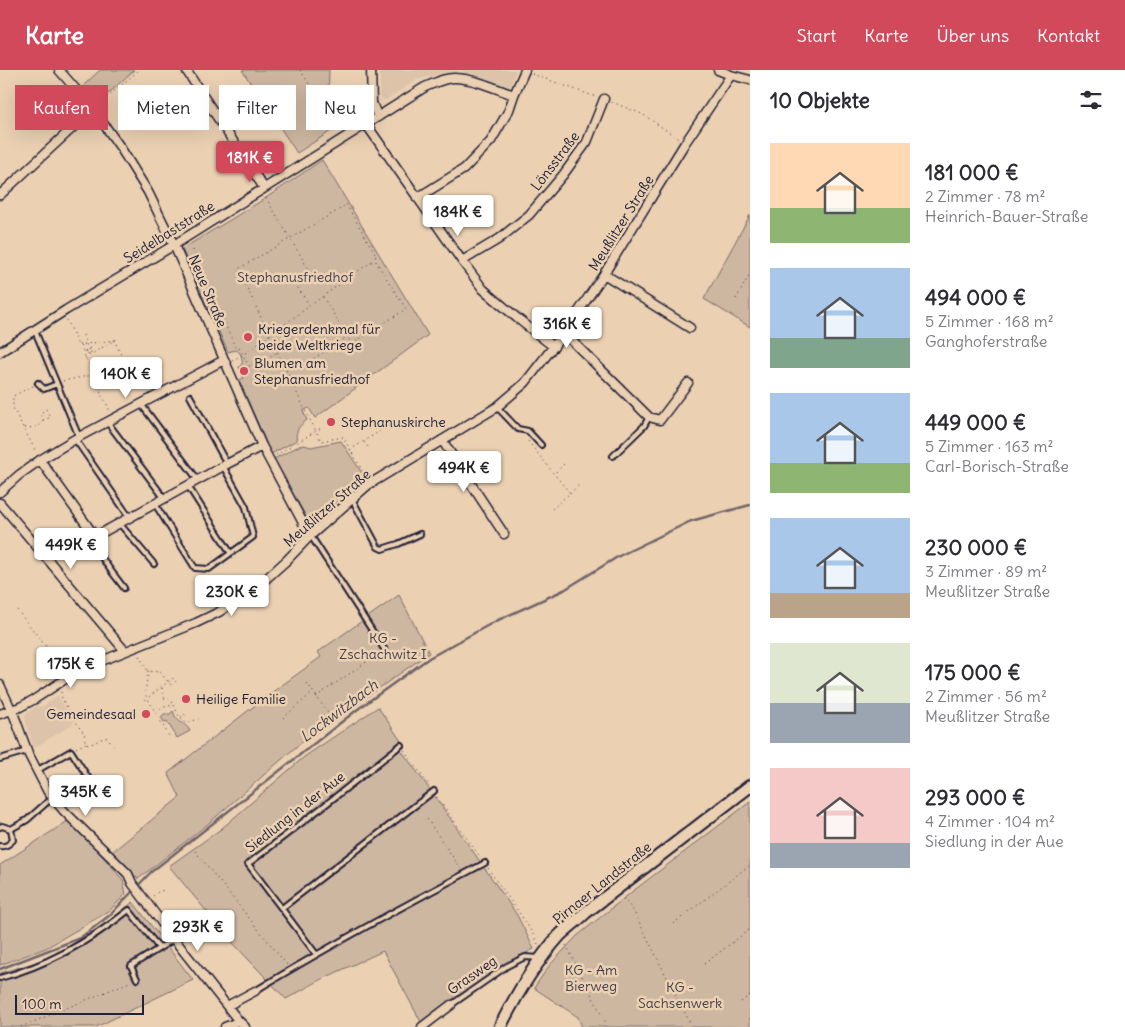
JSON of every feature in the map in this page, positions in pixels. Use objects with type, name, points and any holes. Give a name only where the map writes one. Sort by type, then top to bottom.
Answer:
[{"type":"street","name":"Neue Straße","points":[[59,70],[72,85]]},
{"type":"street","points":[[186,70],[220,120],[262,188]]},
{"type":"street","points":[[371,70],[372,103],[378,116]]},
{"type":"street","points":[[417,198],[464,169],[491,141],[510,110],[514,95],[525,70]]},
{"type":"street","points":[[718,70],[750,80]]},
{"type":"street","name":"Meußlitzer Straße","points":[[0,714],[35,699],[79,670],[219,612],[267,578],[310,536],[370,484],[497,407],[525,383],[554,347],[604,274],[685,143],[730,75]]},
{"type":"street","name":"Seidelbaststraße","points":[[374,119],[425,86],[455,77],[514,95]]},
{"type":"street","name":"Lönsstraße","points":[[462,261],[499,239],[529,215],[563,175],[587,142],[604,99]]},
{"type":"street","points":[[0,195],[70,130]]},
{"type":"street","name":"Neue Straße","points":[[108,130],[148,192],[174,245],[262,446],[310,536]]},
{"type":"street","name":"Seidelbaststraße","points":[[0,352],[356,130]]},
{"type":"street","points":[[370,130],[483,289],[554,347]]},
{"type":"street","points":[[604,274],[690,328]]},
{"type":"street","points":[[564,333],[649,417],[660,420],[688,383]]},
{"type":"street","points":[[0,492],[40,460],[77,438],[224,362]]},
{"type":"street","points":[[442,440],[504,534]]},
{"type":"street","points":[[40,460],[94,535],[98,536],[262,446]]},
{"type":"street","points":[[0,503],[125,651]]},
{"type":"street","points":[[0,685],[36,771],[53,798],[128,874],[132,883],[174,939],[238,1020],[246,1027]]},
{"type":"street","name":"Pirnaer Landstraße","points":[[500,1027],[520,990],[542,957],[560,935],[750,786]]},
{"type":"street","points":[[228,1006],[255,991]]},
{"type":"street","name":"Grasweg","points":[[422,1027],[451,1005]]},
{"type":"street","points":[[225,1027],[238,1020]]},
{"type":"lane","points":[[34,330],[57,383],[77,438],[130,518]]},
{"type":"lane","points":[[38,383],[44,389],[57,383]]},
{"type":"lane","points":[[155,504],[195,568],[209,568],[253,537],[246,507],[190,396]]},
{"type":"lane","points":[[141,404],[198,480]]},
{"type":"lane","points":[[497,407],[518,428],[528,431],[541,445]]},
{"type":"lane","points":[[613,456],[644,426],[649,417]]},
{"type":"lane","points":[[111,420],[165,499]]},
{"type":"lane","points":[[188,486],[230,552]]},
{"type":"lane","points":[[352,499],[378,547],[382,549],[420,534]]},
{"type":"lane","points":[[119,523],[154,564]]},
{"type":"lane","points":[[94,535],[94,542],[102,557],[124,588]]},
{"type":"lane","points":[[310,536],[384,649]]},
{"type":"lane","name":"Siedlung in der Aue","points":[[316,954],[248,864],[401,745]]},
{"type":"lane","points":[[0,759],[28,751]]},
{"type":"lane","points":[[36,771],[71,751],[89,779]]},
{"type":"lane","points":[[282,908],[434,791]]},
{"type":"lane","points":[[0,827],[10,829],[27,820],[53,798]]},
{"type":"lane","points":[[0,846],[4,847],[10,844],[12,840],[10,829]]},
{"type":"lane","points":[[255,991],[316,954],[484,863]]},
{"type":"lane","points":[[0,978],[38,965],[70,951],[107,928],[129,910],[159,948]]},
{"type":"lane","points":[[137,979],[131,966],[174,939]]},
{"type":"lane","name":"Grasweg","points":[[451,1005],[507,966],[525,957],[542,957]]},
{"type":"path","points":[[108,96],[139,70]]},
{"type":"path","points":[[300,70],[345,137]]},
{"type":"path","points":[[262,188],[309,270],[294,282],[310,306]]},
{"type":"path","points":[[352,344],[406,309],[376,260],[376,254],[346,204],[238,269],[321,441],[343,438],[370,484]]},
{"type":"path","points":[[193,250],[235,347],[239,348],[250,367],[278,352]]},
{"type":"path","points":[[224,362],[243,354],[376,260]]},
{"type":"path","points":[[736,299],[750,274]]},
{"type":"path","points":[[323,296],[356,351]]},
{"type":"path","points":[[61,314],[82,348],[84,358],[91,366],[101,395],[106,402],[111,420]]},
{"type":"path","points":[[83,335],[86,344],[89,352],[88,355],[85,351],[86,349],[89,348],[91,349],[90,355]]},
{"type":"path","points":[[288,376],[347,337]]},
{"type":"path","points":[[84,358],[118,338]]},
{"type":"path","points":[[79,345],[114,340]]},
{"type":"path","points":[[114,340],[124,361]]},
{"type":"path","points":[[57,383],[93,375],[113,368],[128,359]]},
{"type":"path","points":[[98,384],[112,374],[113,368]]},
{"type":"path","points":[[38,383],[13,396],[13,408],[40,460]]},
{"type":"path","points":[[24,428],[39,427],[43,420]]},
{"type":"path","points":[[269,459],[321,428]]},
{"type":"path","points":[[518,428],[570,493]]},
{"type":"path","points":[[350,450],[380,431]]},
{"type":"path","points":[[364,441],[368,447]]},
{"type":"path","points":[[554,474],[564,464]]},
{"type":"path","points":[[552,509],[580,484]]},
{"type":"path","points":[[17,610],[70,676]]},
{"type":"path","points":[[134,647],[148,671],[145,694],[169,736]]},
{"type":"path","points":[[316,697],[384,649]]},
{"type":"path","points":[[148,671],[160,672],[171,685]]},
{"type":"path","points":[[145,700],[173,678],[176,682]]},
{"type":"path","points":[[307,683],[332,719]]},
{"type":"path","points":[[59,684],[62,699],[81,730],[85,733],[86,742]]},
{"type":"path","points":[[162,687],[164,698],[171,700],[180,718],[186,723],[199,719]]},
{"type":"path","points":[[283,718],[313,692]]},
{"type":"path","points":[[156,712],[164,707],[174,705]]},
{"type":"path","points":[[180,718],[184,714],[186,716]]},
{"type":"path","points":[[189,720],[192,720],[192,722]]},
{"type":"path","points":[[86,742],[92,744],[104,737],[108,738],[115,748]]},
{"type":"path","points":[[71,751],[86,742]]},
{"type":"path","points":[[401,745],[523,916],[538,944],[542,957]]},
{"type":"path","points":[[44,784],[55,777],[60,784],[55,787]]},
{"type":"path","points":[[427,819],[464,874]]},
{"type":"path","points":[[196,850],[290,969]]},
{"type":"path","points":[[674,924],[750,865]]},
{"type":"path","points":[[158,892],[164,890]]},
{"type":"path","points":[[616,890],[633,910],[692,1027]]},
{"type":"path","points":[[704,964],[750,929]]},
{"type":"path","points":[[560,935],[608,1027]]},
{"type":"path","points":[[21,1027],[137,979]]},
{"type":"path","points":[[741,1002],[750,994]]},
{"type":"shaded area","points":[[380,70],[516,70],[510,88],[460,71],[416,80],[386,100],[380,97]]},
{"type":"shaded area","points":[[58,696],[74,723],[34,748],[27,728],[26,714],[37,706],[42,707]]},
{"type":"green space","points":[[100,70],[134,70],[108,94],[108,85],[84,85]]},
{"type":"green space","points":[[242,70],[329,70],[329,85],[306,85],[306,130],[333,130],[297,153],[282,130],[296,130],[296,85],[252,85]]},
{"type":"green space","name":"Stephanusfriedhof","points":[[322,160],[428,335],[315,418],[309,408],[303,411],[307,420],[297,431],[297,440],[271,454],[239,380],[244,378],[239,367],[242,364],[241,356],[236,350],[228,352],[182,249],[266,198]]},
{"type":"green space","points":[[750,215],[750,327],[704,299]]},
{"type":"green space","points":[[341,441],[366,479],[355,488],[352,487],[313,523],[309,522],[274,459],[299,446],[311,447]]},
{"type":"green space","name":"KG - Zschachwitz I","points":[[399,595],[429,653],[297,746],[209,823],[138,879],[112,852],[180,797],[168,773],[267,696],[321,657],[318,652]]},
{"type":"green space","points":[[378,707],[405,747],[401,750],[517,915],[534,949],[501,966],[421,1022],[383,951],[322,979],[286,999],[231,941],[169,866],[221,829],[304,757]]},
{"type":"green space","points":[[173,711],[177,719],[190,731],[177,738],[167,721],[164,722],[161,717]]},
{"type":"green space","points":[[750,802],[750,1027],[582,1027],[578,1017],[534,988],[549,966],[577,936]]},
{"type":"green space","points":[[71,819],[123,880],[126,894],[109,911],[46,948],[0,965],[0,865]]},
{"type":"green space","points":[[133,902],[193,980],[96,1027],[0,1027],[0,973],[47,959],[102,927]]},
{"type":"waterway","name":"Lockwitzbach","points":[[0,969],[80,938],[110,915],[151,872],[358,709],[429,658],[496,621],[564,590],[619,556],[691,521],[750,505]]},
{"type":"place","name":"Kriegerdenkmal für beide Weltkriege","points":[[248,337]]},
{"type":"place","name":"Blumen am Stephanusfriedhof","points":[[244,371]]},
{"type":"place","name":"Stephanuskirche","points":[[331,422]]},
{"type":"place","name":"Heilige Familie","points":[[186,699]]},
{"type":"place","name":"Gemeindesaal","points":[[146,714]]},
{"type":"park label","name":"KG - Am Bierweg","points":[[591,978]]},
{"type":"park label","name":"KG - Sachsenwerk","points":[[680,996]]}]
